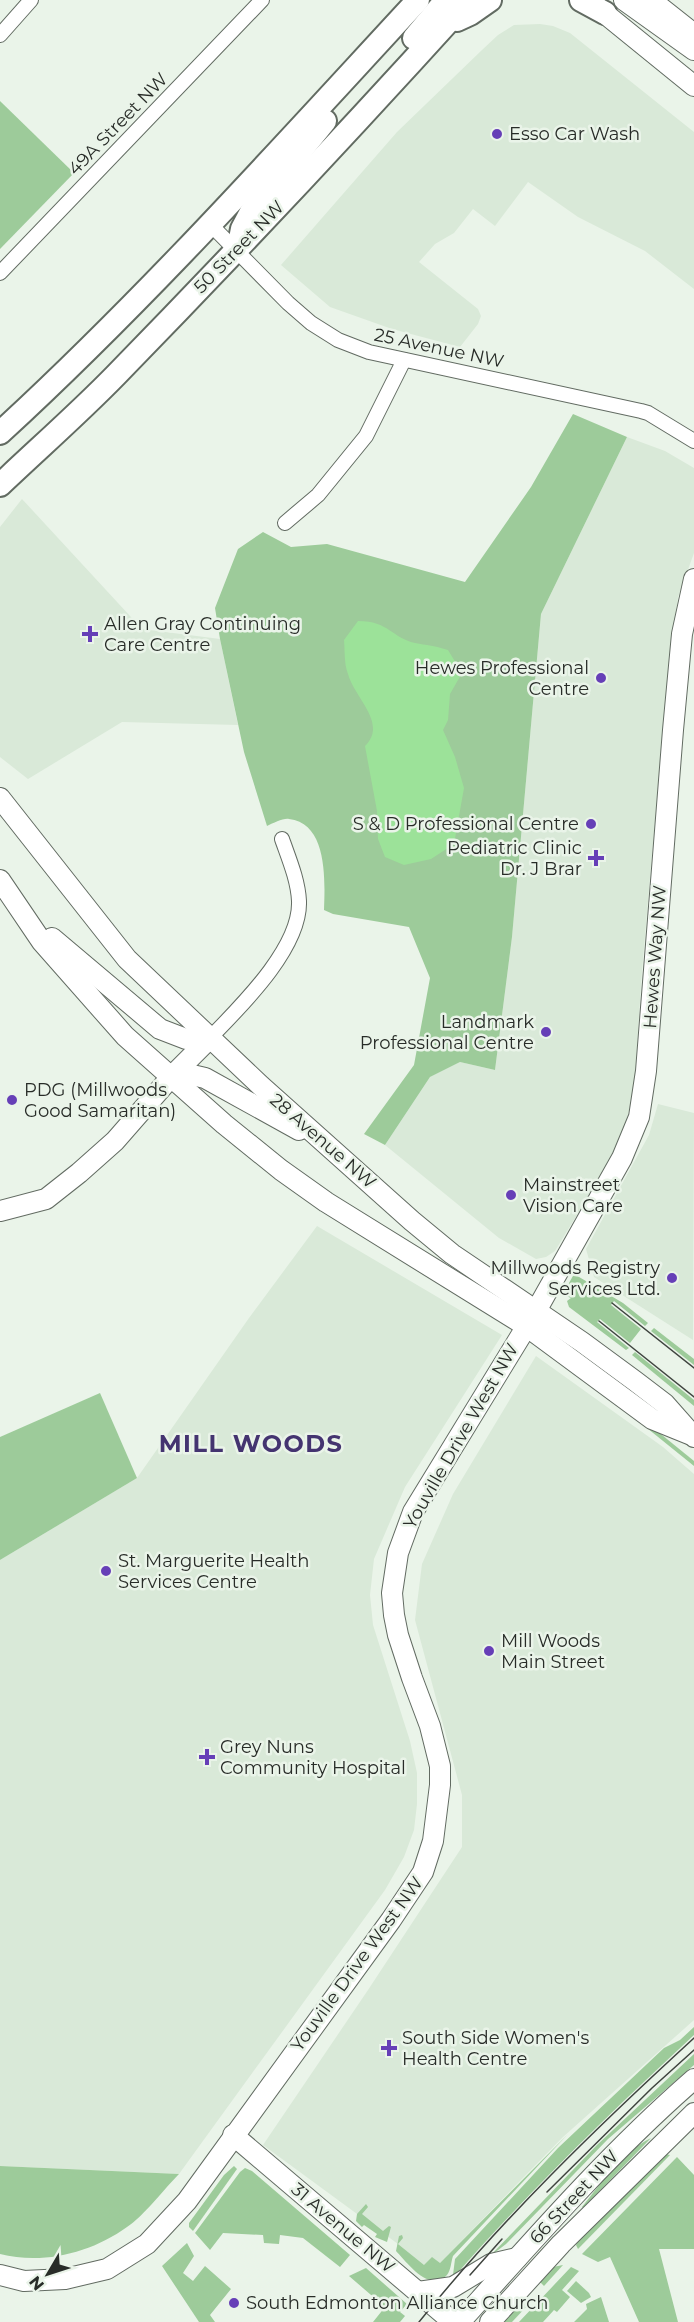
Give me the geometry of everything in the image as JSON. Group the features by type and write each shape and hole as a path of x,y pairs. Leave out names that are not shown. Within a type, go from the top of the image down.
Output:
{"main road":[{"name":"50 Street NW","path":"0,433 88,349 211,225 418,0"},
{"path":"348,132 404,50 446,0"},
{"name":"50 Street NW","path":"0,485 115,376 237,250 468,0"},
{"path":"445,26 470,14 490,0"},
{"path":"581,0 597,6"},
{"path":"237,250 242,229 251,212 328,117 372,50"},
{"path":"0,440 26,408"}],"street":[{"path":"0,35 31,0"},
{"name":"49A Street NW","path":"0,273 262,0"},
{"path":"624,0 694,50"},
{"path":"651,0 694,34"},
{"path":"597,6 694,86"},
{"name":"25 Avenue NW","path":"211,225 310,323 338,340 369,352 641,411 694,441"},
{"path":"285,523 318,495 366,436 404,360"},
{"name":"Hewes Way NW","path":"531,1318 622,1158 636,1128 643,1103 682,634 694,579"},
{"name":"28 Avenue NW","path":"0,798 128,959 210,1038 412,1221 652,1419 693,1436"},
{"path":"0,1211 46,1199 115,1141 272,969 293,931 299,903 291,864 282,839"},
{"name":"28 Avenue NW","path":"0,880 42,942 125,1036 281,1170 317,1195 531,1318"},
{"path":"18,908 160,1029 186,1039 210,1038"},
{"path":"171,1077 188,1074 205,1078 335,1150"},
{"name":"Youville Drive West NW","path":"0,2275 24,2281 65,2279 107,2269 147,2244 187,2201 391,1920 423,1872 438,1814 440,1766 430,1726 398,1635 392,1593 398,1553 413,1512 531,1318"},
{"name":"66 Street NW","path":"460,2322 627,2140 694,2079"},
{"name":"66 Street NW","path":"490,2322 561,2244 694,2113"},
{"name":"31 Avenue NW","path":"233,2135 453,2322"},
{"path":"418,2292 453,2287 491,2264 517,2258"}],"shaded area":[{"path":"514,25 553,26 570,33 694,132 694,289 645,251 578,217 528,182 495,226 473,209 454,233 435,244 419,262 478,309 481,316 478,324 460,347 392,329 330,307 281,265 397,132 498,35"},
{"path":"0,101 74,173 0,249"},
{"path":"573,414 627,437 541,614 512,937 495,1070 460,1062 430,1077 385,1145 364,1134 414,1065 430,978 409,927 333,914 324,910 322,855 311,831 302,823 289,819 267,826 244,752 215,608 238,549 263,532 291,547 327,544 465,582 531,487"},
{"path":"627,437 665,451 694,468 694,553 678,597 666,691 634,1091 622,1137 586,1200 555,1251 546,1257 536,1259 499,1238 385,1145 430,1077 460,1062 495,1070 512,937 541,614"},
{"name":"Allen Gray Continuing Care Centre","path":"22,499 142,629 220,639 238,725 122,722 28,779 0,757 0,527"},
{"path":"358,621 377,624 407,641 448,650 462,673 450,694 448,720 443,730 455,757 464,788 454,844 431,859 404,865 385,857 378,839 377,811 365,746 371,737 372,720 352,683 345,662 344,640"},
{"path":"658,1104 694,1113 693,1340 594,1277 586,1249 649,1135"},
{"name":"Grey Nuns Community Hospital","path":"317,1226 502,1335 405,1487 374,1559 370,1595 373,1625 410,1741 417,1773 414,1830 404,1857 385,1890 179,2174 0,2166 0,1560 137,1478 249,1318"},
{"path":"574,1274 623,1303 648,1323 645,1326 614,1301 611,1305 641,1329 630,1343 600,1319 597,1322 629,1348 626,1350 569,1307 567,1301 571,1298 566,1296"},
{"path":"654,1328 694,1359 694,1365 651,1331"},
{"path":"635,1352 694,1400 694,1406 632,1355"},
{"path":"536,1356 663,1447 694,1474 694,2020 563,2137 440,2263 424,2266 398,2244 263,2145 462,1847 462,1795 415,1620 422,1564 453,1494"},
{"path":"100,1393 137,1478 0,1560 0,1437"},
{"path":"616,1403 646,1422 694,1461 694,1466"},
{"path":"694,2027 694,2035 571,2153 454,2277 455,2259 558,2148 664,2048 680,2040"},
{"path":"694,2054 694,2065 608,2139 506,2244 489,2257 597,2145"},
{"path":"568,2134 453,2256 447,2275 440,2280 433,2281 418,2274 396,2251 399,2236 402,2235 403,2238 398,2244 424,2265 432,2257 440,2263"},
{"path":"651,2138 583,2208 613,2168 631,2151"},
{"path":"666,2154 670,2155 578,2249 576,2245 580,2238"},
{"path":"677,2157 694,2175 694,2249 659,2249 678,2322 639,2322 610,2257 598,2262 582,2254"},
{"path":"0,2166 179,2174 140,2216 113,2236 82,2250 33,2258 0,2254"},
{"path":"234,2166 237,2169 193,2231 189,2223 224,2175"},
{"path":"245,2168 252,2171 350,2255 340,2267 303,2238 280,2235 279,2244 264,2243 263,2235 223,2233 210,2250 195,2233"},
{"path":"366,2204 368,2207 362,2214 383,2231 391,2227 387,2242 375,2237 377,2234 364,2225 362,2227 356,2221 357,2214"},
{"path":"187,2243 194,2256 183,2273 193,2281 205,2266 231,2289 210,2315 215,2322 199,2322 162,2266"},
{"path":"563,2265 544,2286 539,2281 553,2267"},
{"path":"571,2267 579,2271 562,2290 570,2297 557,2312 554,2310 543,2322 519,2322"},
{"path":"366,2268 407,2304 400,2312 405,2316 400,2322 373,2322 385,2307 349,2276"},
{"path":"576,2281 591,2297 581,2303 567,2291"},
{"path":"601,2297 609,2322 574,2322 587,2309 586,2304"},
{"path":"521,2301 527,2306 512,2322 504,2322"}],"tram line":[{"path":"612,1303 694,1368"},
{"path":"599,1321 694,1397"},
{"path":"419,2322 517,2210 622,2105 694,2038"},
{"path":"547,2192 652,2088 694,2050"},
{"path":"470,2275 502,2239"}],"place":[{"name":"Esso Car Wash","path":"497,134"},
{"name":"Allen Gray Continuing Care Centre","path":"90,634"},
{"name":"Hewes Professional Centre","path":"601,678"},
{"name":"S & D Professional Centre","path":"591,824"},
{"name":"Pediatric Clinic Dr. J Brar","path":"596,858"},
{"name":"Landmark Professional Centre","path":"546,1032"},
{"name":"PDG (Millwoods Good Samaritan)","path":"12,1100"},
{"name":"Mainstreet Vision Care","path":"511,1195"},
{"name":"Millwoods Registry Services Ltd.","path":"672,1278"},
{"name":"St. Marguerite Health Services Centre","path":"106,1571"},
{"name":"Mill Woods Main Street","path":"489,1651"},
{"name":"Grey Nuns Community Hospital","path":"207,1757"},
{"name":"South Side Women's Health Centre","path":"389,2048"},
{"name":"South Edmonton Alliance Church","path":"234,2303"}],"district":[{"name":"MILL WOODS","path":"251,1444"}]}
